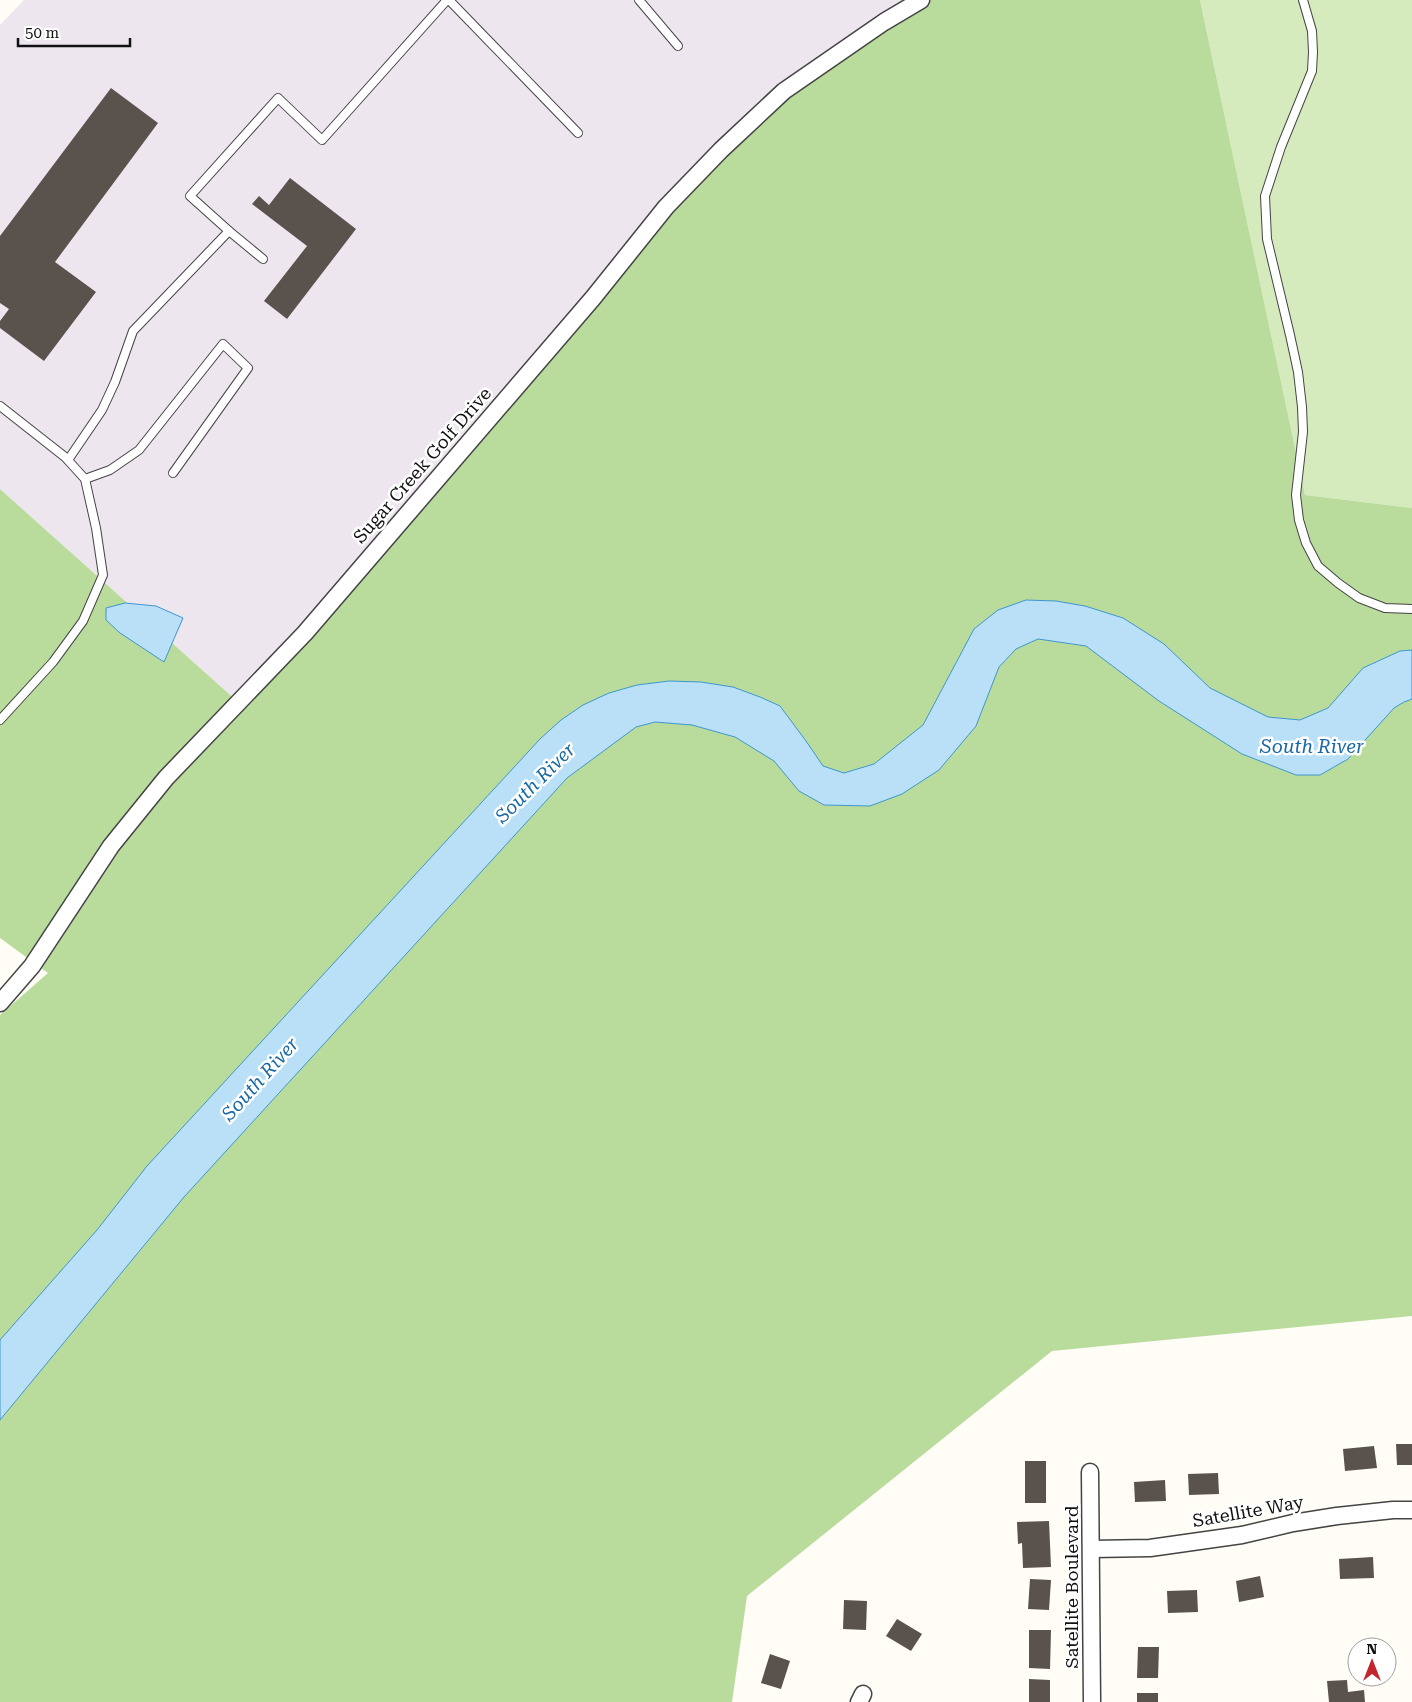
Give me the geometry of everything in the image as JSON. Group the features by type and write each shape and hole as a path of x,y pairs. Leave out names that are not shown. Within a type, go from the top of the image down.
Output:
{"street":[{"name":"Sugar Creek Golf Drive","path":"0,1003 32,966 111,846 166,778 305,633 593,298 666,207 721,150 784,91 884,22 921,0"},
{"name":"Satellite Boulevard","path":"1090,1472 1092,1702"},
{"name":"Satellite Way","path":"1092,1549 1150,1548 1242,1535 1293,1523 1337,1516 1393,1510 1412,1510"}],"lane":[{"path":"263,259 190,196 278,98 322,140 448,0 578,133"},
{"path":"639,0 678,46"},
{"path":"1303,0 1312,31 1312,72 1280,146 1266,196 1267,239 1294,353 1302,407 1303,432 1296,495 1299,520 1306,543 1318,566 1338,583 1358,598 1385,608 1412,610"},
{"path":"68,460 102,410 115,382 133,331 229,231"},
{"path":"86,480 110,470 140,450 222,344 248,368 172,473"},
{"path":"0,406 68,460 86,480 103,574 83,621 54,662 0,720"}],"shaded area":[{"path":"24,0 918,0 238,702 0,489 0,25"}],"green space":[{"path":"918,0 1200,0 1305,495 1412,508 1412,1316 1052,1351 747,1596 732,1702 0,1702 0,1015 48,973 0,938 0,489 238,702 687,183 822,65"},
{"path":"1200,0 1412,0 1412,508 1305,495"}],"water":[{"name":"South River","path":"1026,600 1056,601 1085,606 1123,618 1164,644 1210,688 1268,717 1300,720 1328,708 1363,668 1400,651 1412,650 1412,699 1394,708 1348,759 1320,775 1296,775 1242,754 1159,701 1086,646 1038,639 1016,649 999,667 976,726 939,770 902,794 870,806 824,805 799,791 774,761 735,737 692,725 655,722 636,727 567,778 184,1197 0,1420 0,1340 97,1230 147,1166 540,739 561,720 583,705 609,693 637,685 669,681 701,682 733,687 780,706 823,766 844,773 874,764 923,725 974,629 998,610"},
{"path":"125,603 156,606 183,618 164,662 120,633 106,620 106,608"}],"building":[{"path":"111,88 158,123 55,262 96,292 44,361 0,328 0,321 9,309 0,303 0,236"},
{"path":"290,178 356,229 287,319 264,301 307,246 252,204 259,196 269,205"},
{"path":"1396,1444 1412,1444 1412,1465 1397,1465"},
{"path":"1374,1446 1377,1468 1345,1471 1343,1449"},
{"path":"1025,1461 1046,1461 1046,1503 1025,1503"},
{"path":"1218,1473 1219,1494 1189,1495 1188,1474"},
{"path":"1165,1480 1166,1501 1135,1502 1134,1482"},
{"path":"1049,1521 1051,1567 1023,1568 1022,1543 1018,1544 1017,1522"},
{"path":"1373,1557 1374,1578 1340,1579 1339,1559"},
{"path":"1260,1576 1264,1597 1239,1602 1236,1581"},
{"path":"1030,1579 1051,1580 1049,1610 1028,1609"},
{"path":"1197,1590 1198,1612 1168,1613 1167,1591"},
{"path":"844,1600 867,1601 866,1630 843,1629"},
{"path":"897,1619 922,1634 911,1651 886,1636"},
{"path":"1029,1630 1051,1630 1050,1669 1029,1668"},
{"path":"1138,1647 1159,1647 1158,1678 1137,1678"},
{"path":"770,1654 790,1661 781,1689 761,1683"},
{"path":"1029,1679 1050,1680 1050,1702 1029,1702"},
{"path":"1347,1680 1348,1692 1364,1690 1365,1702 1329,1702 1327,1681"},
{"path":"1137,1693 1158,1693 1158,1702 1137,1702"}]}
